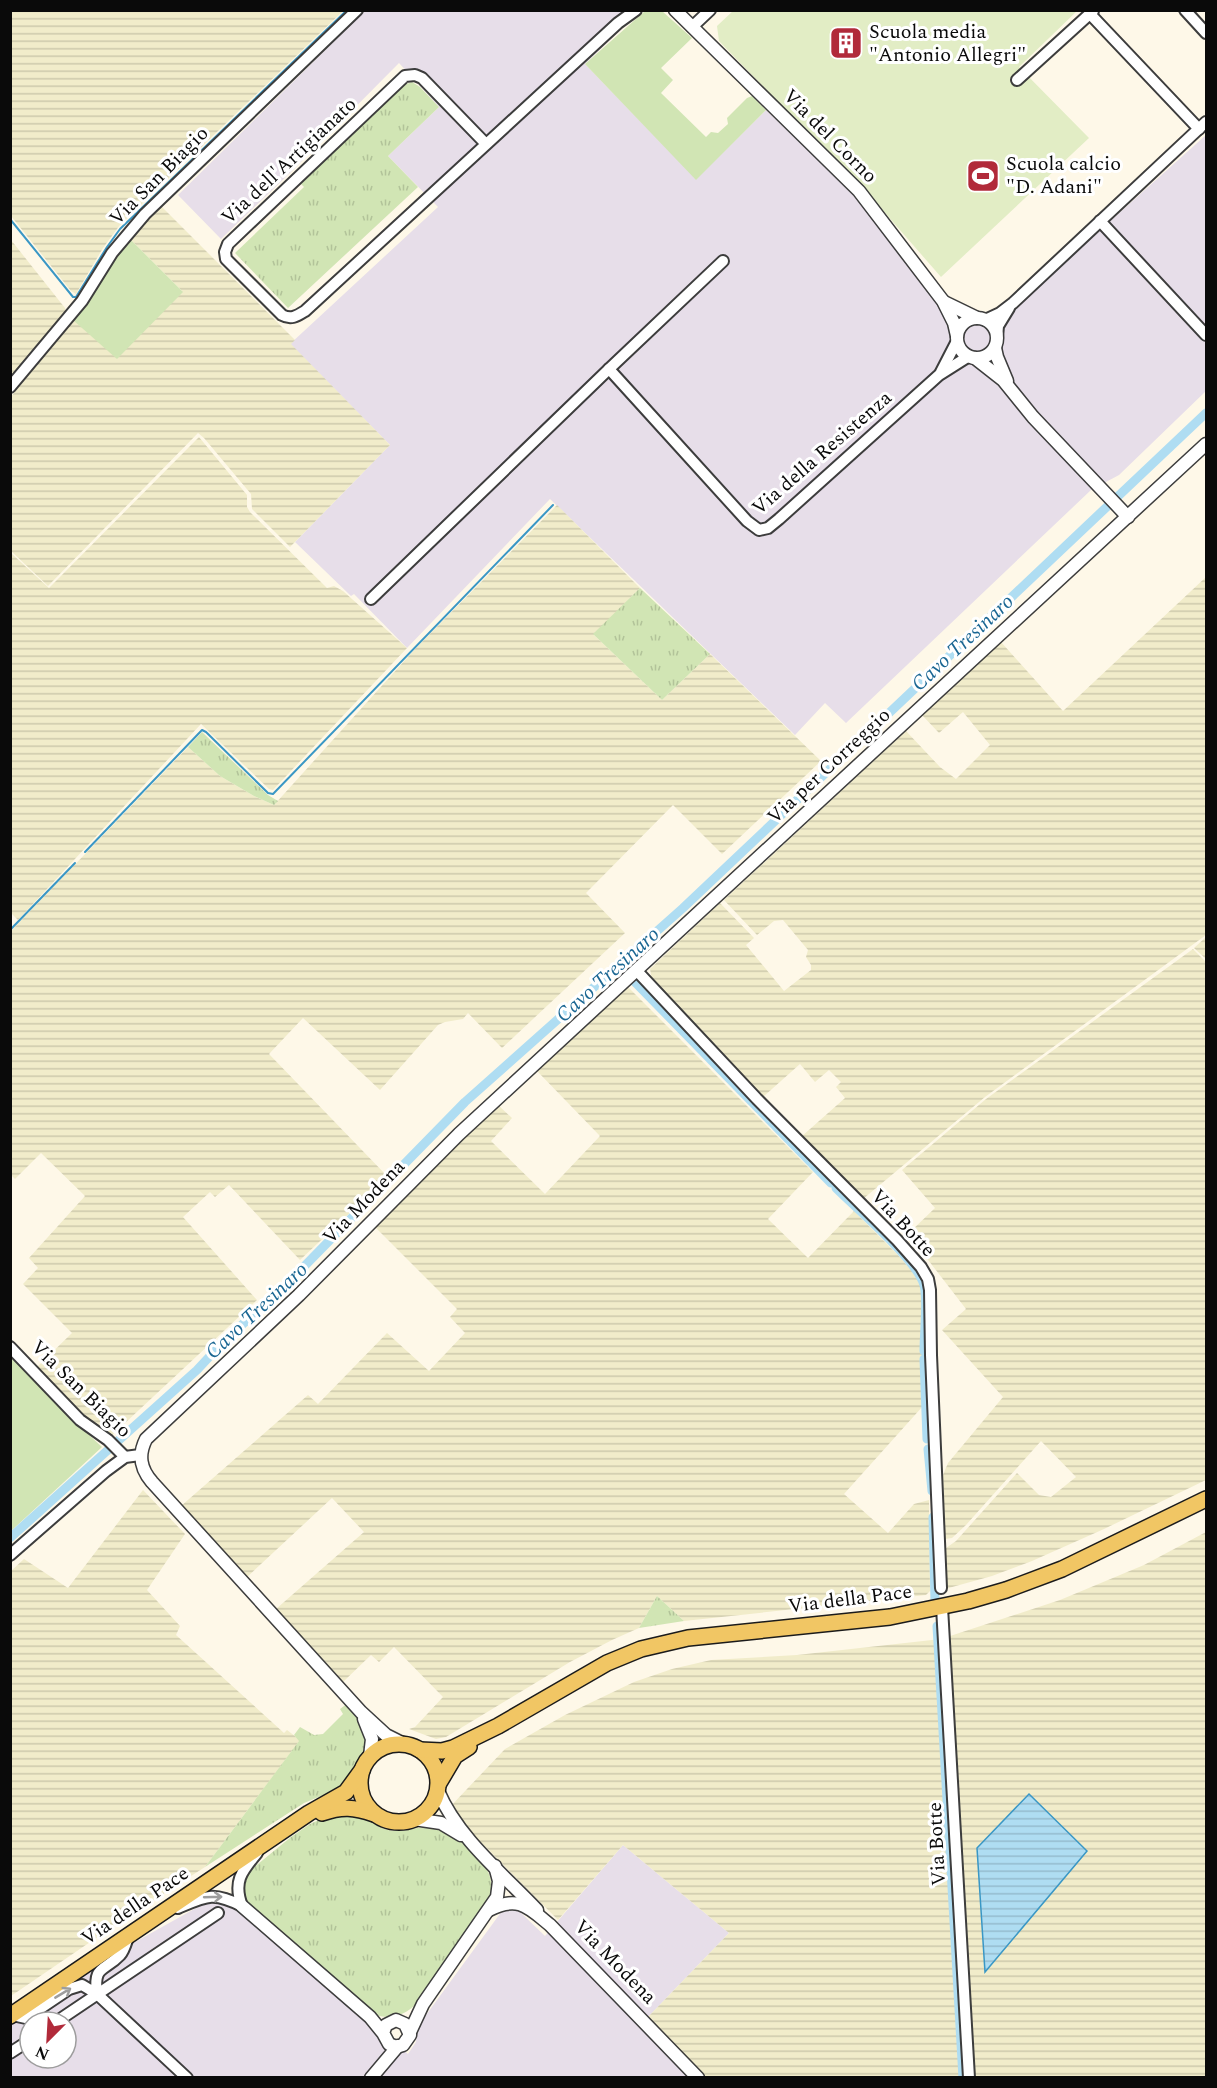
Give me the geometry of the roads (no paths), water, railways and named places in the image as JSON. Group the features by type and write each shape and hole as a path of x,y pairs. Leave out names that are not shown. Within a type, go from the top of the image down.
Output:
{"main road":[{"name":"Via della Pace","path":"284,1830 320,1814 343,1807 361,1809 394,1822 414,1819 429,1808 455,1756 498,1726 607,1663 661,1643 697,1637 890,1617 989,1595 1044,1576 1206,1499"},
{"name":"Via della Pace","path":"402,1743 420,1750 442,1751 498,1726"},
{"path":"370,1756 380,1748 402,1743"},
{"path":"420,1750 432,1761 438,1775 438,1787"},
{"name":"Via della Pace","path":"11,2016 267,1841 345,1792 370,1756"},
{"path":"362,1770 361,1794 369,1809 375,1814"}],"street":[{"name":"Via San Biagio","path":"10,387 82,301 112,253 145,214 357,10"},
{"path":"618,23 625,10"},
{"name":"Via dell'Artigianato","path":"486,144 422,78 415,75 405,76 228,244 225,252 226,260 282,315 293,318 300,315 618,23 636,10"},
{"name":"Via del Corno","path":"675,10 859,191 943,301 954,323 963,352 1003,380 1041,426 1124,513"},
{"path":"692,27 710,10"},
{"path":"1185,10 1206,33"},
{"path":"957,338 961,327 969,320 1000,313 1012,303 1203,126 1092,12 1017,80"},
{"path":"1100,221 1206,334"},
{"path":"371,599 723,261"},
{"name":"Via del Corno","path":"943,301 994,326 999,364 1013,392"},
{"path":"972,357 987,356 996,343 998,326 1012,303"},
{"name":"Via della Resistenza","path":"939,375 957,338"},
{"name":"Via della Resistenza","path":"609,369 747,521 759,530 763,530 779,519 939,375 972,357"},
{"name":"Via per Correggio","path":"689,921 1124,513 1206,444"},
{"name":"Via Modena","path":"140,1455 146,1439 153,1430 299,1294 459,1134 689,921"},
{"name":"Via Botte","path":"636,970 758,1099 897,1240 921,1267 928,1279 940,1588"},
{"name":"Via San Biagio","path":"10,1347 80,1420 108,1440 122,1454"},
{"path":"10,1555 122,1454 140,1455 142,1466 152,1482 361,1712 386,1735 402,1743"},
{"name":"Via Botte","path":"942,1607 969,2078"},
{"path":"361,1712 371,1734 370,1756"},
{"path":"438,1787 449,1814 474,1845 559,1932"},
{"path":"414,1819 441,1823 454,1829 474,1845"},
{"path":"242,1906 237,1890 242,1870 267,1841"},
{"path":"371,2078 398,2046 407,2041 423,2004 489,1910 500,1881 495,1866"},
{"path":"158,1916 201,1898 212,1896 223,1897 242,1906 370,2018 389,2044 398,2046"},
{"name":"Via Modena","path":"489,1910 503,1903 514,1903 536,1914 559,1932 698,2078"},
{"path":"74,2010 218,1913"},
{"path":"97,1994 95,1980 98,1973 120,1955 129,1935"},
{"path":"11,2016 26,2018 69,1989 82,1984 97,1994 188,2078"},
{"path":"379,2067 386,2025 423,2004"},
{"path":"370,2018 405,2024 410,2032"}],"water":[{"path":"1029,1794 1087,1851 985,1972 977,1848"}],"waterway":[{"path":"10,219 73,297 76,297 120,229 347,10"},
{"name":"Cavo Tresinaro","path":"10,1538 197,1370 224,1341 285,1286 465,1102 683,908 1206,413"},
{"path":"85,852 202,730 268,793 273,794 553,505"},
{"path":"10,930 75,863"},
{"path":"634,981 831,1183"},
{"path":"836,1188 871,1221 919,1274 924,1285 926,1299 924,1351"},
{"path":"924,1359 927,1439"},
{"path":"928,1449 932,1491"},
{"path":"933,1517 935,1601"},
{"path":"937,1626 963,2078"}],"place":[{"name":"Scuola media \"Antonio Allegri\"","path":"846,43"},
{"name":"Scuola calcio \"D. Adani\"","path":"983,176"}]}
